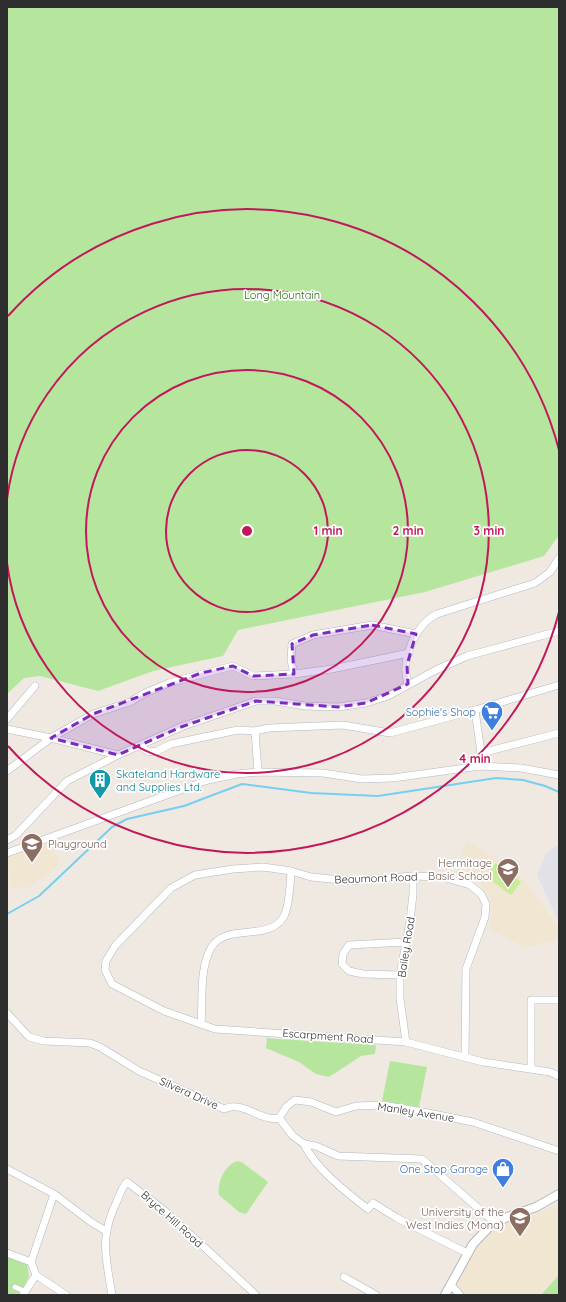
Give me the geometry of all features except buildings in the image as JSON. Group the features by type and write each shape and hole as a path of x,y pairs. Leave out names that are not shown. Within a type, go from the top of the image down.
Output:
{"street":[{"path":"408,684 406,676 409,653 416,634 426,621 438,614 535,584 550,572 559,558"},
{"path":"294,674 291,660 292,644 313,635 372,625 416,634"},
{"path":"7,840 16,835 68,781 118,755 181,727 256,701 275,701 304,706 338,707 366,703 388,696 408,684 467,656 559,631"},
{"path":"7,771 51,738 93,714 130,702 143,694 169,683 201,673 234,666 253,676 294,674 332,670 409,653"},
{"path":"140,746 149,752 157,751 171,744 238,730 255,731 269,728 343,725 390,733 559,685"},
{"path":"7,719 35,686"},
{"path":"475,710 481,753 480,766"},
{"path":"7,729 51,738 118,755"},
{"path":"255,731 258,772"},
{"path":"481,753 559,733"},
{"path":"7,853 208,780 237,774 258,772 323,773 362,779 393,778 480,766 521,768 559,775"},
{"name":"Beaumont Road","path":"107,976 105,970 106,961 115,946 171,888 195,875 233,869 263,867 291,871 311,877 350,881 413,876 442,877 470,885 481,894 486,904 485,917 466,969 465,1056"},
{"path":"202,1024 204,969 212,947 218,939 230,934 267,929 278,924 285,914 291,871"},
{"name":"Bailey Road","path":"406,1042 400,998 400,975 412,901 413,876"},
{"path":"400,975 363,974 349,971 342,964 343,954 349,945 406,942"},
{"name":"Escarpment Road","path":"107,976 112,984 164,1011 215,1029 406,1042 465,1056 483,1062 531,1068 550,1072 559,1076"},
{"path":"531,1068 531,1000 559,1000"},
{"name":"Silvera Drive","path":"7,1013 29,1037 44,1041 90,1043 100,1047 139,1071 224,1109 230,1106 243,1108 266,1118 279,1118"},
{"name":"Manley Avenue","path":"279,1118 287,1106 295,1100 311,1102 336,1112 356,1106 383,1105 473,1122 559,1151"},
{"path":"279,1118 293,1136 304,1144 316,1146 338,1156 422,1160 494,1222"},
{"path":"304,1144 317,1164 368,1210 373,1203 397,1218 467,1253"},
{"path":"7,1169 54,1194 91,1222 106,1231 105,1260 112,1295"},
{"name":"Bryce Hill Road","path":"106,1231 123,1188 126,1183 129,1182 164,1211 256,1295"},
{"path":"54,1194 31,1262 36,1274 66,1295"},
{"path":"445,1295 467,1253 494,1222 536,1207 559,1194"},
{"path":"7,1253 31,1262"},
{"path":"15,1287 24,1293 36,1274"},
{"path":"344,1277 376,1295"},
{"path":"451,1285 460,1295"}],"highlighted area":[{"path":"372,625 416,634 407,665 408,684 366,703 338,707 256,701 181,727 118,755 51,738 93,714 201,673 233,666 253,676 294,674 292,644 313,635"}],"shaded area":[{"name":"Hermitage Basic School","path":"466,841 491,855 526,882 559,928 559,939 526,948 488,928 492,914 490,896 479,883 456,873"},
{"name":"Playground","path":"44,844 60,860 56,868 35,883 15,890 10,882 7,857"},
{"path":"559,844 559,923 537,875 546,853"},
{"name":"University of the West Indies (Mona)","path":"559,1204 559,1295 439,1295 462,1253 501,1223 527,1217"}],"green space":[{"name":"Long Mountain","path":"7,7 559,7 559,535 544,556 425,592 238,630 223,656 153,671 98,691 40,676 24,678 7,694"},
{"path":"495,863 521,882 511,895 485,876"},
{"path":"267,1038 376,1045 375,1054 361,1056 329,1077 316,1074 299,1062 266,1048"},
{"path":"390,1061 427,1067 419,1107 382,1101"},
{"path":"238,1161 243,1163 268,1182 246,1214 239,1212 219,1195 219,1185 222,1175 229,1166"},
{"path":"7,1256 27,1263 29,1276 20,1295 7,1295"},
{"path":"559,1275 559,1295 541,1295"}],"waterway":[{"path":"7,914 39,896 112,827 127,819 184,806 242,784 311,793 378,796 496,778 523,780 545,786 559,792"}],"place":[{"name":"Sophie's Shop","path":"492,732"},
{"name":"Skateland Hardware and Supplies Ltd.","path":"100,800"},
{"name":"Playground","path":"32,864"},
{"name":"Hermitage Basic School","path":"508,888"},
{"name":"One Stop Garage","path":"503,1188"},
{"name":"University of the West Indies (Mona)","path":"520,1238"}]}
